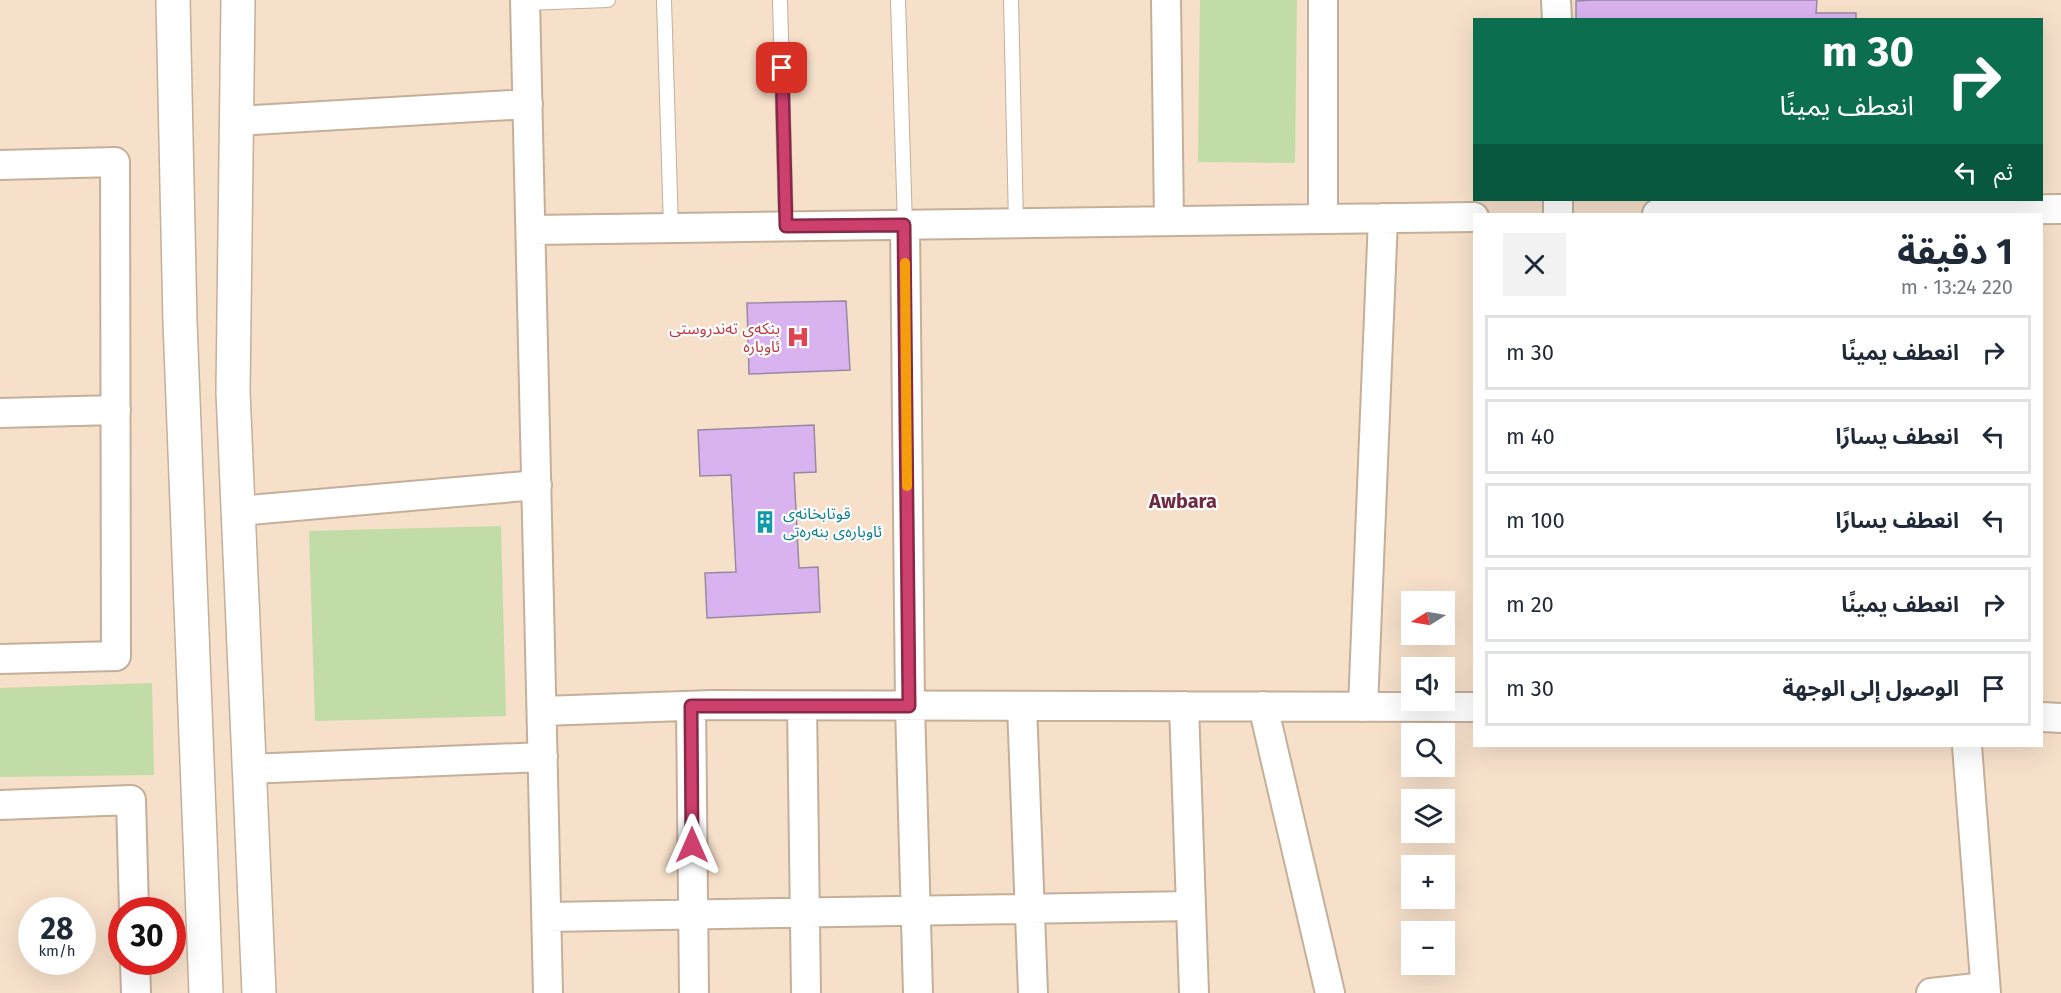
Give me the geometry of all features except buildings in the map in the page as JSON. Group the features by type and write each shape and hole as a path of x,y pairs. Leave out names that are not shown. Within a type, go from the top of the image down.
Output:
{"street":[{"path":"173,0 180,322 206,993"},
{"path":"238,0 233,392 259,993"},
{"path":"1166,0 1169,221"},
{"path":"1323,0 1323,219"},
{"path":"1557,0 1557,18"},
{"path":"525,2 548,993"},
{"path":"237,121 528,104"},
{"path":"0,165 115,162 116,410 116,656 0,659"},
{"path":"1851,213 2061,209"},
{"path":"531,230 1473,217"},
{"path":"1363,707 1383,218"},
{"path":"904,225 909,706 918,993"},
{"path":"0,413 116,410"},
{"path":"238,511 537,485"},
{"path":"542,711 802,705 1473,707"},
{"path":"802,705 806,993"},
{"path":"691,706 694,993"},
{"path":"1022,706 1034,993"},
{"path":"1184,706 1194,993"},
{"path":"1263,706 1330,993"},
{"path":"2043,717 2061,718"},
{"path":"1931,993 1986,990 1967,747"},
{"path":"250,770 543,757"},
{"path":"0,805 131,800 134,897"},
{"path":"547,917 1191,906"},
{"path":"135,975 136,993"}],"lane":[{"path":"525,2 608,0"},
{"path":"664,0 671,228"},
{"path":"780,0 786,226"},
{"path":"898,0 904,225"},
{"path":"1011,0 1017,223"}],"green space":[{"path":"1200,0 1297,0 1295,163 1198,162"},
{"path":"501,526 506,716 315,721 309,531"},
{"path":"152,683 154,775 0,777 0,688"}],"slow traffic":[{"path":"905,263 907,486"}],"place":[{"name":"بنکەی تەندروستی ئاوبارە","path":"798,337"},
{"name":"قوتابخانەی ئاوبارەی بنەرەتی","path":"765,522"}],"district":[{"name":"Awbara","path":"1183,501"}],"route":[{"path":"692,845 691,706 909,706 904,225 786,226 782,68"}]}
